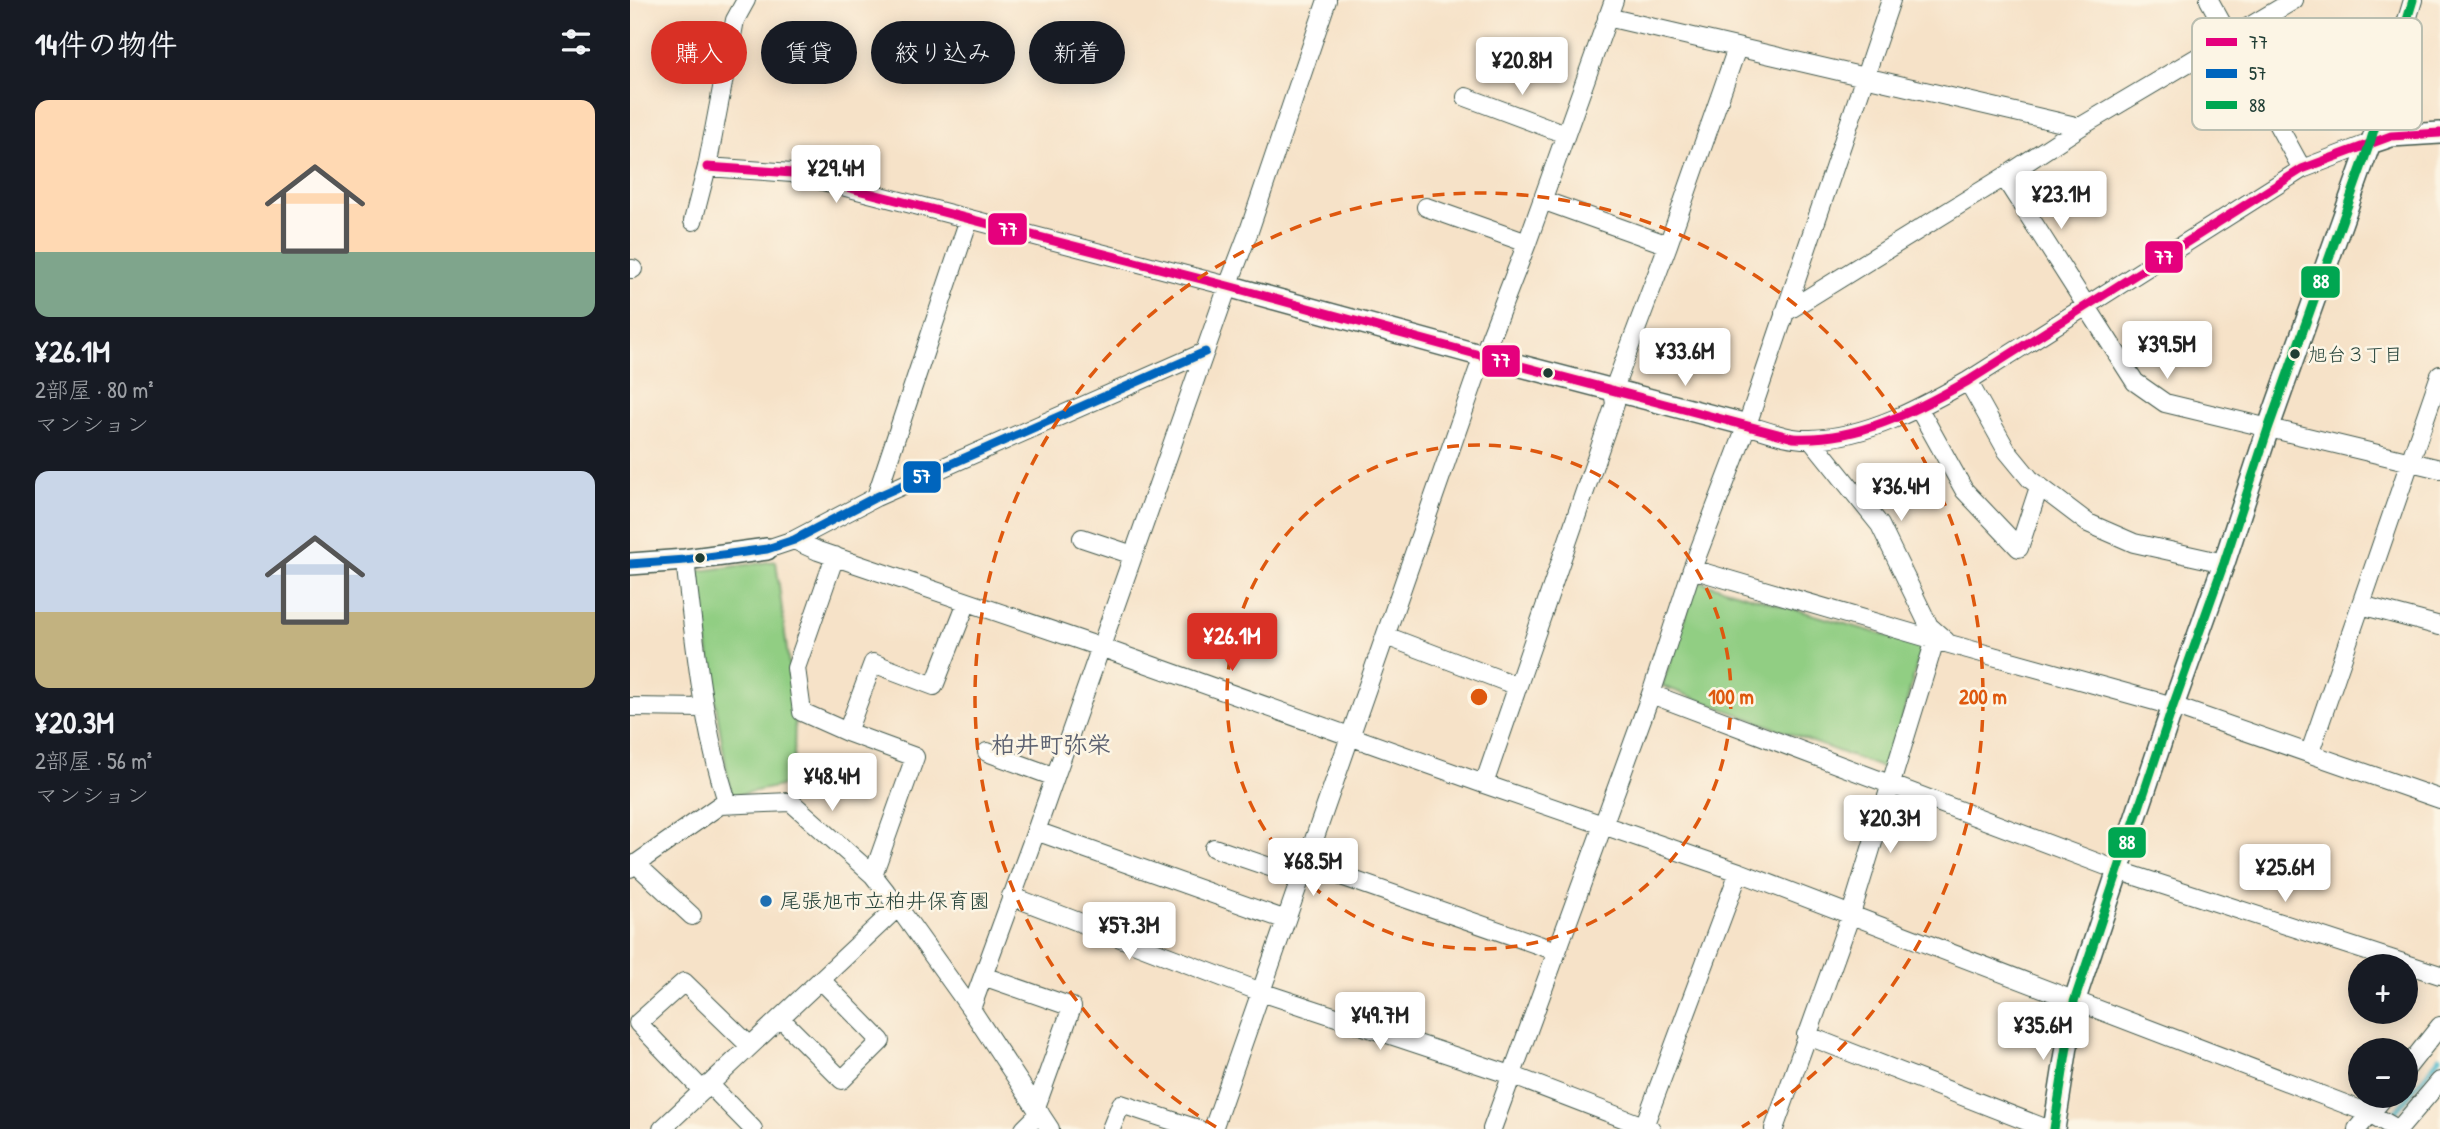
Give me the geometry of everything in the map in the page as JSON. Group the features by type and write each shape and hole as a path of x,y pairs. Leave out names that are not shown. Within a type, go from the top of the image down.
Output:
{"street":[{"path":"692,221 707,167 735,20 746,0"},
{"path":"971,1009 1249,231 1327,0"},
{"path":"1492,1129 1651,694 1692,569 1747,425 1891,0"},
{"path":"2209,0 2220,18"},
{"path":"2265,18 2294,0"},
{"path":"2408,18 2413,0"},
{"path":"1213,1129 1483,356 1527,243 1611,8 1737,48 2080,127"},
{"path":"1484,784 1615,404 1613,391 1737,48"},
{"path":"1784,313 2080,127 2192,61"},
{"path":"1466,97 1565,134"},
{"path":"2281,130 2302,169"},
{"path":"2054,1129 2074,1002 2267,429 2374,130"},
{"path":"707,167 792,173 1228,286 1793,438 1811,439 1861,430 1919,409 1968,381 2302,169 2391,136 2440,133"},
{"path":"2004,177 2135,382 2165,403 2440,469"},
{"path":"1542,200 1668,245"},
{"path":"1426,207 1527,243"},
{"path":"876,497 969,219"},
{"path":"630,564 767,549 794,540 876,497 1205,352"},
{"path":"2309,752 2440,375"},
{"path":"1968,381 2007,452 2039,487 2088,523 2134,543 2224,563"},
{"path":"1919,409 1964,490 2019,548 2039,487"},
{"path":"1811,439 1880,525 1928,626 1942,642"},
{"path":"1082,538 1133,555"},
{"path":"794,540 1739,872 2374,1115 2396,1128 2440,1081"},
{"path":"835,556 796,668 802,712 915,757 873,875"},
{"path":"685,560 705,708 717,771 728,804"},
{"path":"1692,569 2173,706 2440,799"},
{"path":"847,732 873,663 934,686 967,602"},
{"path":"2361,605 2440,626"},
{"path":"1386,636 1517,686"},
{"path":"1774,1129 1851,914 1942,642"},
{"path":"1651,694 2117,870 2440,975"},
{"path":"630,708 705,708"},
{"path":"987,752 1055,777"},
{"path":"692,916 633,866 720,805 791,802 873,875 898,906 971,1009 1050,1129"},
{"path":"1036,831 1286,920"},
{"path":"1214,848 1302,870 1556,951"},
{"path":"1011,896 1261,992 1511,1075 1646,1128 1739,872"},
{"path":"662,1129 898,906"},
{"path":"983,976 1072,1007 1038,1110 1024,1129"},
{"path":"780,1018 842,1080 881,1041 821,980"},
{"path":"750,1046 684,982 638,1023 753,1129"},
{"path":"2418,1054 2440,1026"},
{"path":"1806,1035 2047,1129"},
{"path":"1111,1129 1121,1104 1198,1129"},
{"path":"2357,1129 2378,1108"}],"green space":[{"path":"776,561 795,715 794,756 786,785 731,796 698,571"},
{"path":"1697,581 1922,646 1888,770 1662,686"}],"waterway":[{"path":"2389,1120 2440,1057"}],"transit line":[{"name":"88","path":"2408,18 2413,0"},
{"name":"88","path":"2054,1129 2074,1002 2268,429 2374,130"},
{"name":"77","path":"707,167 792,173 1228,286 1793,438 1816,438 1862,430 1884,422 1968,381 2302,169 2391,136 2440,133"},
{"name":"57","path":"630,564 767,549 794,540 876,497 1205,352"}],"place":[{"name":"旭台３丁目","path":"2295,354"},
{"name":"尾張旭市立柏井保育園","path":"766,901"}],"district":[{"name":"柏井町弥栄","path":"1051,745"}]}
